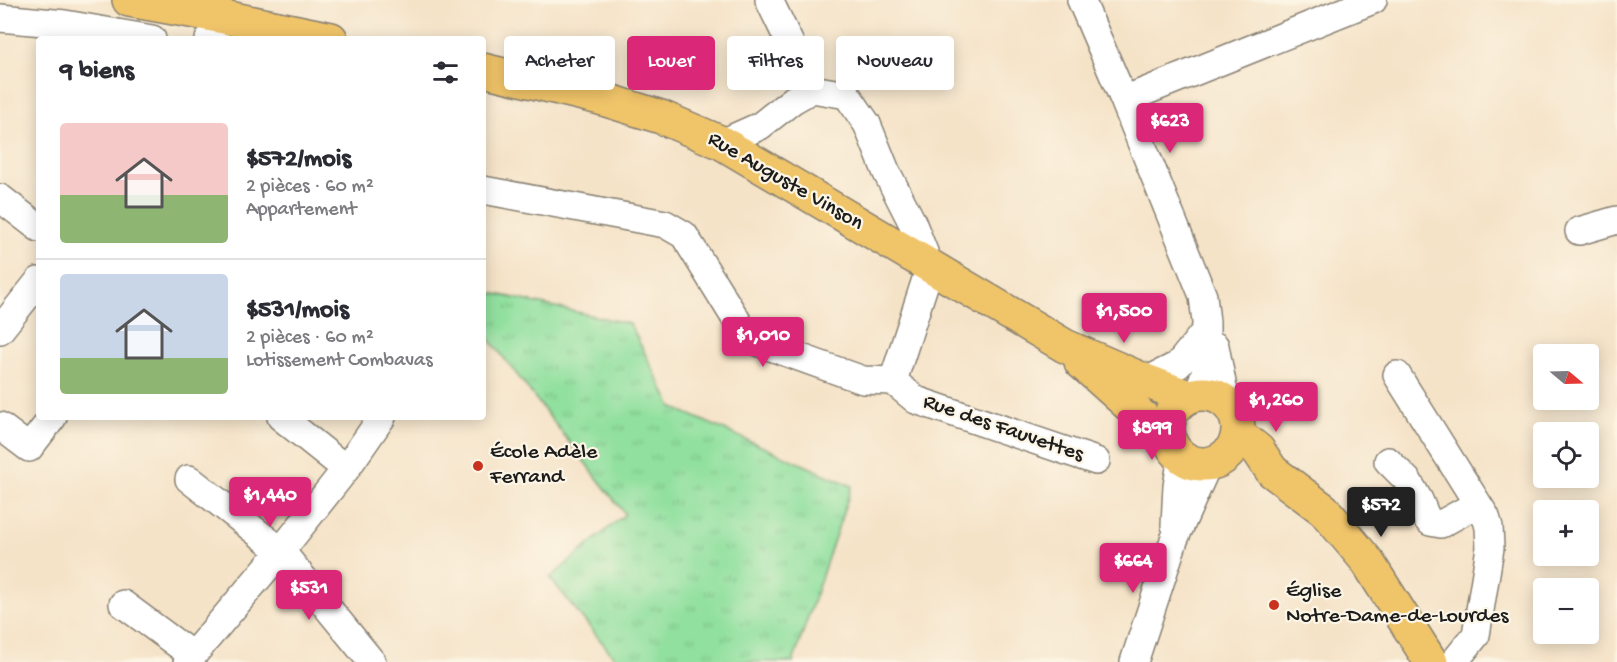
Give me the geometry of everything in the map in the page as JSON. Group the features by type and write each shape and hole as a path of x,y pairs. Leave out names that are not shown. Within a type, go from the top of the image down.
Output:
{"main road":[{"path":"127,0 217,28 300,36"},
{"name":"Rue Auguste Vinson","path":"486,71 600,98 661,117 722,143 1065,346"},
{"path":"1065,346 1146,381 1193,396"},
{"path":"1065,346 1149,422 1208,443"},
{"path":"1208,443 1221,399 1210,394 1193,396 1179,404 1172,413 1168,425 1208,443 1272,471 1324,510 1367,561 1431,662"}],"street":[{"path":"127,0 150,36"},
{"path":"769,0 786,36"},
{"path":"1081,0 1203,297 1206,326 1206,370 1193,396"},
{"path":"1124,100 1373,0"},
{"path":"0,18 65,24 135,36"},
{"path":"722,143 760,126 793,100 810,90"},
{"path":"486,191 665,224 684,235 742,329 760,343 863,380 894,381 930,267 867,124 847,95 818,90"},
{"path":"0,198 36,226"},
{"path":"1579,231 1617,220"},
{"path":"0,330 36,285"},
{"path":"1146,381 1178,365 1206,326"},
{"path":"1134,662 1208,443 1223,387 1218,359 1206,326"},
{"path":"1397,375 1486,517 1490,527 1490,548 1476,635 1454,662"},
{"name":"Rue des Fauvettes","path":"894,381 916,400 1096,461"},
{"path":"0,426 29,448 51,420"},
{"path":"285,420 346,469"},
{"path":"123,604 190,659 346,469 380,420"},
{"path":"1388,461 1408,481 1430,522 1441,524 1477,504"},
{"path":"189,479 281,550 372,662"}],"green space":[{"path":"486,292 630,324 672,407 852,486 793,662 618,662 550,578 625,514 486,335"}],"place":[{"name":"École Adèle Ferrand","path":"478,466"},
{"name":"Église Notre-Dame-de-Lourdes","path":"1274,605"}]}
